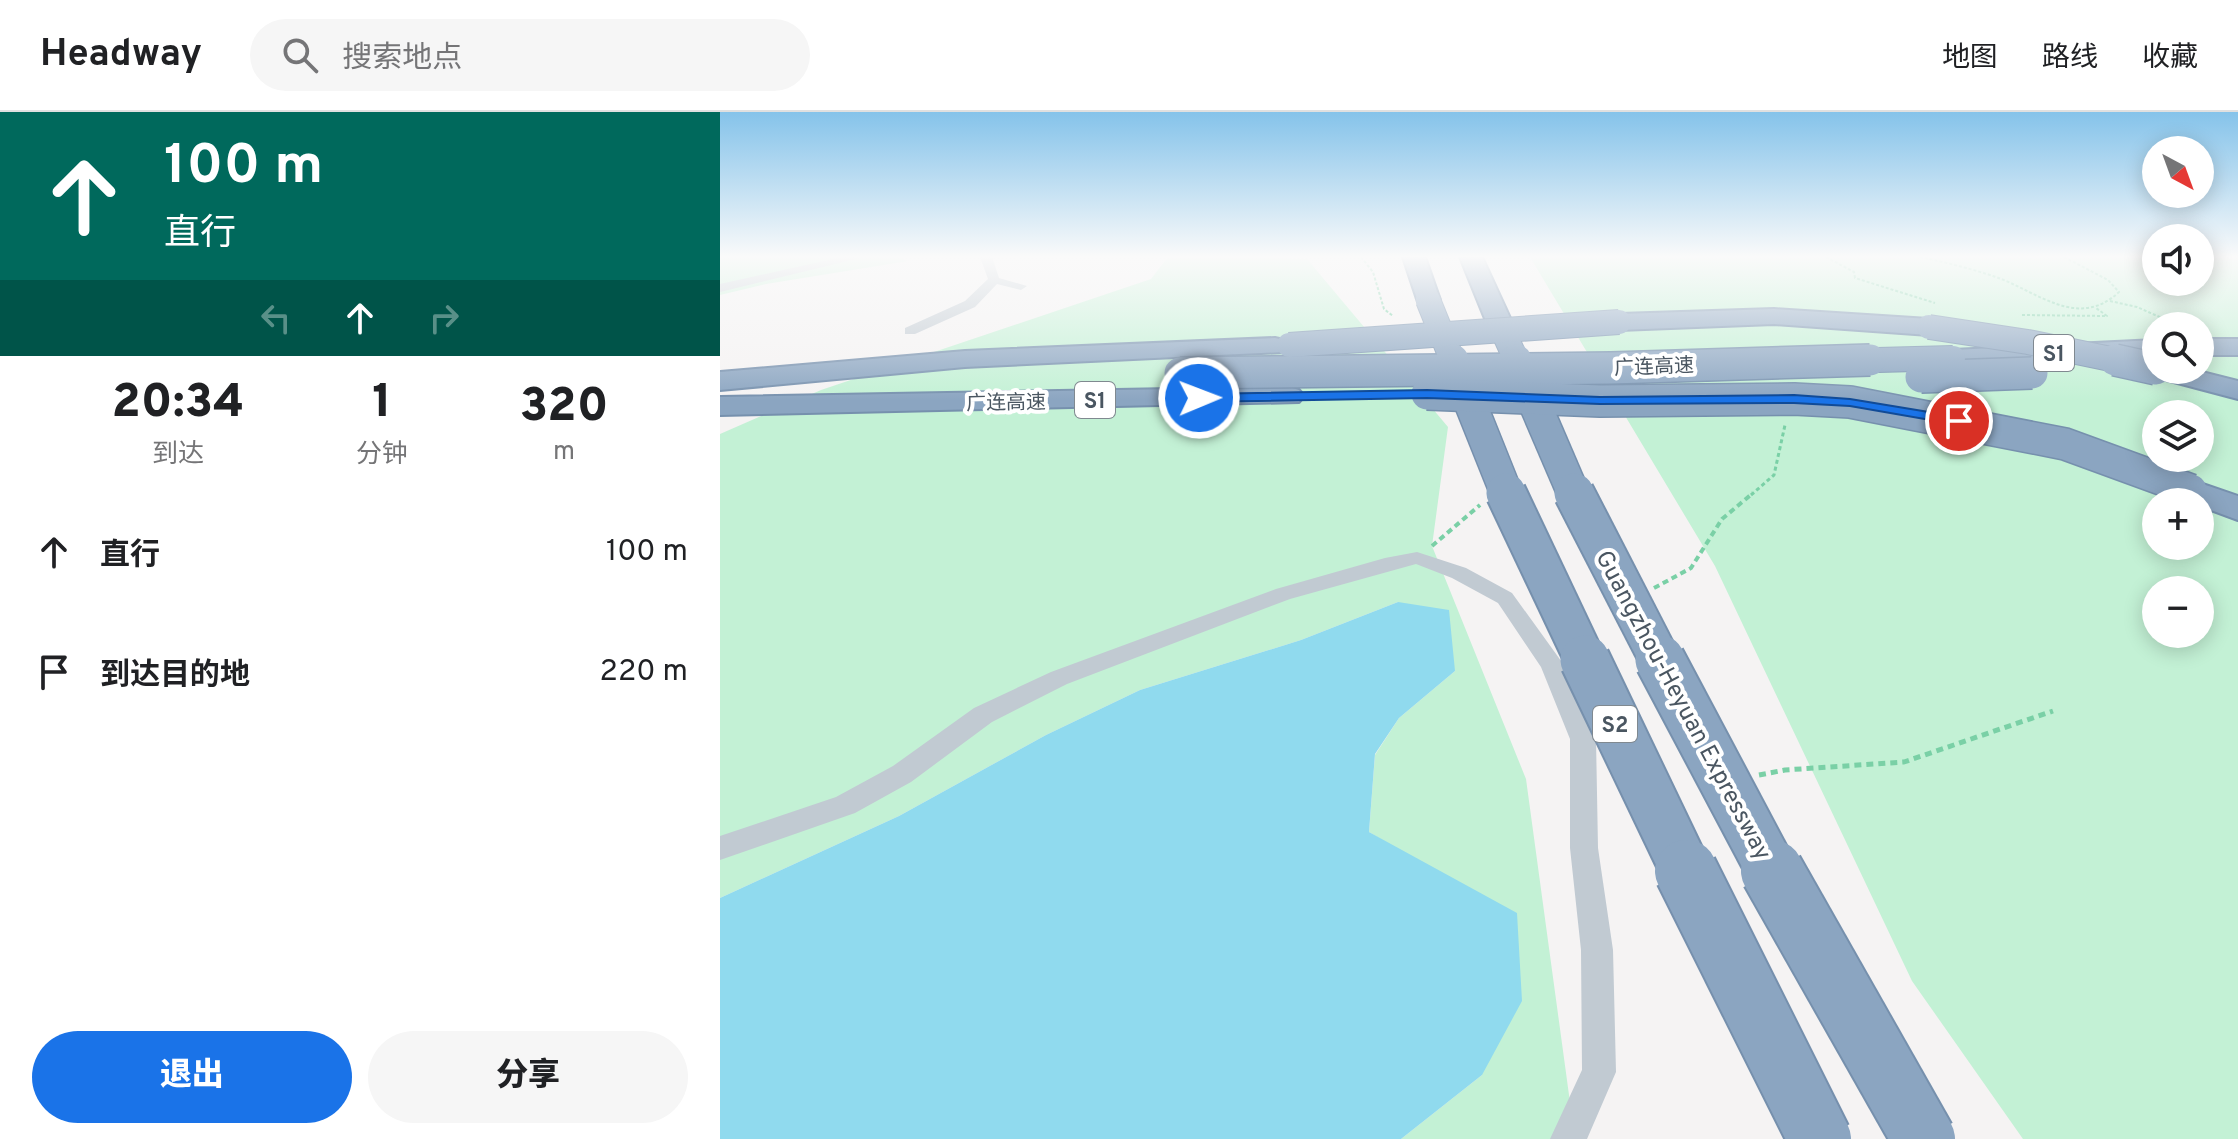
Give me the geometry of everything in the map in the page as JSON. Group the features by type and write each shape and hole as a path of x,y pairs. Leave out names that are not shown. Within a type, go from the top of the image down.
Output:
{"highway":[{"name":"S2","path":"1430,305 1518,521 1735,973 1820,1139"},
{"name":"Guangzhou-Heyuan Expressway","path":"1492,305 1586,521 1812,946 1924,1139"},
{"path":"720,381 965,359 1275,346 1748,315 1805,315 1929,327 2028,342 2142,366"},
{"path":"2214,347 2238,347"},
{"name":"广连高速","path":"720,381 1611,368 1953,358 2142,349"},
{"path":"2214,367 2238,366"},
{"name":"广连高速","path":"720,406 1427,394 2142,370"},
{"path":"2214,384 2238,390"},
{"path":"1427,394 1600,401 1794,399 1850,402 2065,444 2238,509"}],"street":[{"path":"910,331 968,305"},
{"path":"720,848 845,805 902,774 983,715 1059,678 1283,594 1392,562 1417,558 1459,573 1505,598 1552,665 1583,739 1584,848 1597,950 1599,1072 1568,1139"}],"path":[{"path":"2061,305 2080,310 2102,305"},
{"path":"2128,305 2148,312"},
{"path":"2015,315 2107,316 2096,308"},
{"path":"1651,589 1691,568 1722,519 1774,475 1785,424"},
{"path":"1754,776 1785,770 1904,762 2053,711"}],"green space":[{"path":"1074,305 1346,305 1448,427 1432,546 1526,779 1575,1139 1401,1139 1482,1075 1409,856 1369,832 1375,755 1399,718 1455,671 1398,602 1301,640 1140,690 1046,735 899,816 720,898 720,434 821,390"},
{"path":"1559,305 2238,305 2238,1139 2023,1139 1912,981 1715,566"}],"water":[{"path":"1398,602 1449,610 1455,671 1399,718 1375,754 1369,832 1517,913 1522,1001 1482,1075 1401,1139 720,1139 720,898 899,816 1046,735 1140,690 1301,640"}],"route":[{"path":"1199,398 1427,394 1600,401 1794,399 1850,402 1959,421"}]}
